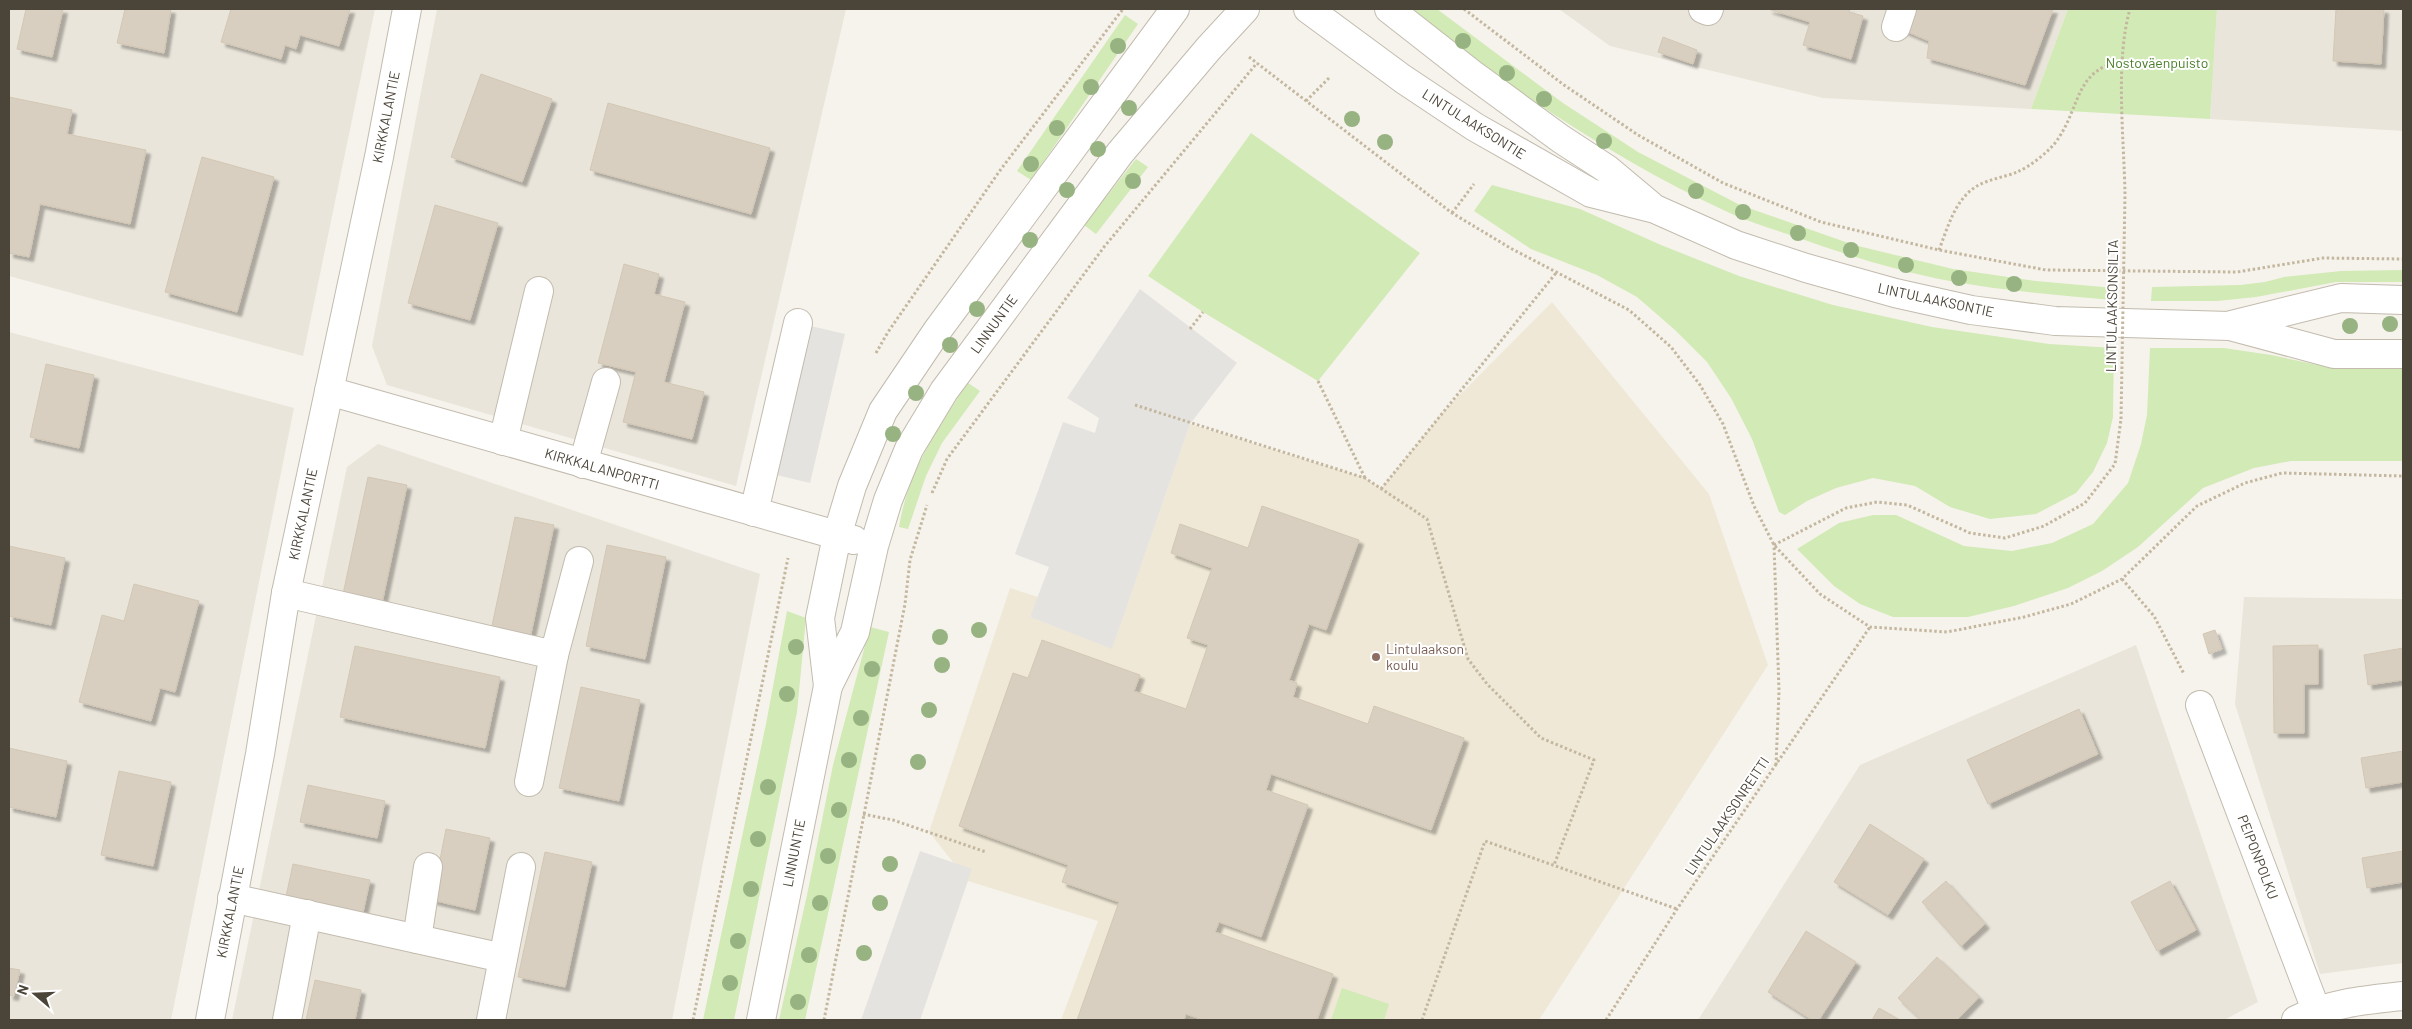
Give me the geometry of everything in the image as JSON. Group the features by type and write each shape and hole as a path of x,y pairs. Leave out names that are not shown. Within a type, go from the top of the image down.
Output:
{"street":[{"name":"KIRKKALANTIE","path":"210,1020 260,754 286,593 407,9"},
{"name":"LINNUNTIE","path":"828,686 820,618 837,536 852,486 883,411 937,331 1175,9"},
{"name":"LINNUNTIE","path":"761,1020 828,686 855,632 874,546 888,500 909,449 944,392 1120,153 1245,9"},
{"name":"LINTULAAKSONTIE","path":"1308,9 1403,79 1475,127 1591,194 1655,210 1736,245 1806,268 1896,293 1971,310 2056,321 2230,326 2334,354 2403,354"},
{"name":"LINTULAAKSONTIE","path":"1389,9 1479,80 1561,139 1607,169 1655,210"},
{"path":"1703,9 1708,11 1709,9"},
{"path":"503,441 538,291"},
{"name":"LINTULAAKSONTIE","path":"2230,326 2342,298 2403,300"},
{"path":"754,512 798,323"},
{"path":"583,464 606,382"},
{"name":"KIRKKALANPORTTI","path":"329,391 874,546"},
{"path":"529,782 554,655 579,561"},
{"path":"286,593 554,655"},
{"name":"PEIPONPOLKU","path":"2200,705 2306,1015"},
{"path":"417,939 428,867"},
{"path":"491,1020 521,867"},
{"path":"232,898 504,958"},
{"path":"287,1020 307,914"},
{"path":"2306,1015 2344,1003 2403,996"}],"path":[{"path":"1464,9 1586,100 1638,135 1722,183 1821,222 1939,250 2046,270 2237,272 2323,258 2403,259"},
{"name":"LINTULAAKSONSILTA","path":"1774,545 1846,508 1877,502 1906,505 1970,534 2005,538 2044,526 2085,503 2115,464 2121,419 2125,194 2122,61 2125,27 2130,9"},
{"path":"1221,35 1452,213 1556,273 1629,310 1671,347 1700,385 1724,424 1754,506 1774,545 1820,594 1870,627 1947,632 2024,617 2071,604 2122,579 2197,506 2245,482 2282,473 2403,476"},
{"path":"1939,250 1954,211 1963,199 1977,186 2019,171 2047,151 2058,140 2088,78 2106,64 2122,61"},
{"path":"824,1020 905,604 910,560 927,506 947,459 1104,247 1256,63"},
{"path":"1306,101 1329,78"},
{"path":"1452,213 1474,184"},
{"path":"1381,489 1556,273"},
{"path":"1190,329 1203,312"},
{"path":"1318,381 1365,478"},
{"path":"1135,405 1365,478 1427,519 1468,659 1487,684 1541,738 1594,760 1554,865"},
{"path":"1774,545 1779,691 1776,765"},
{"path":"2122,579 2154,616 2200,705"},
{"name":"LINTULAAKSONREITTI","path":"1606,1020 1677,909 1870,627"},
{"path":"863,814 893,820 986,852"},
{"path":"1422,1020 1484,840 1677,909"}],"shaded area":[{"path":"9,9 375,9 303,356 9,276"},
{"path":"437,9 846,9 736,486 387,385 372,346"},
{"path":"1559,9 2068,9 2031,109 1823,98 1610,46"},
{"path":"2217,9 2403,9 2403,131 2210,119"},
{"path":"1140,289 1237,363 1190,424 1112,649 1030,617 1049,567 1015,554 1063,422 1095,433 1099,418 1067,398"},
{"name":"Lintulaakson koulu","path":"1552,302 1709,494 1768,665 1539,1020 1061,1020 1098,921 968,881 929,832 1010,588 1038,597 1030,617 1112,648 1190,424 1365,478 1381,489 1445,410"},
{"path":"798,323 845,334 810,483 764,472"},
{"path":"9,332 294,408 171,1020 9,1020"},
{"path":"378,444 760,574 672,1020 232,1020 347,467"},
{"path":"2244,597 2403,599 2403,963 2320,974 2235,704"},
{"path":"2136,645 2258,1002 2224,1020 1698,1020 1860,765"},
{"path":"920,851 972,869 920,1020 861,1020"}],"green space":[{"path":"1409,9 1437,9 1563,103 1638,152 1740,205 1854,245 1953,269 2036,281 2114,288 2113,300 2011,290 1930,277 1851,256 1734,215 1648,172 1565,122 1486,67"},
{"name":"Nostoväenpuisto","path":"2068,9 2217,9 2210,119 2031,109"},
{"path":"1125,15 1138,24 1031,180 1017,171"},
{"path":"1251,133 1420,253 1318,381 1203,312 1148,276"},
{"path":"1136,159 1148,167 1096,234 1084,225"},
{"path":"1492,185 1580,209 1661,245 1739,276 1833,305 1932,327 2049,344 2114,348 2113,417 2107,443 2093,472 2076,493 2036,514 1990,519 1950,507 1915,486 1873,478 1836,488 1807,501 1785,515 1779,512 1752,439 1731,398 1707,362 1675,330 1637,297 1597,275 1531,249 1474,211"},
{"path":"2403,270 2403,282 2336,282 2256,297 2217,301 2151,301 2152,287 2240,285 2265,282 2284,277 2341,271"},
{"path":"2150,348 2224,348 2271,355 2332,368 2403,369 2403,461 2291,461 2254,468 2203,488 2138,547 2102,571 2068,588 2014,606 1968,617 1893,617 1860,604 1834,586 1797,549 1839,523 1873,515 1896,515 1964,546 2012,551 2052,543 2093,524 2128,483 2141,444 2147,415"},
{"path":"968,383 980,391 942,443 926,476 908,529 899,527 909,488 925,451"},
{"path":"787,611 806,618 797,712 734,1020 703,1020 766,724"},
{"path":"870,627 889,632 805,1020 779,1020 833,765"},
{"path":"1342,988 1389,1004 1384,1020 1331,1020"}],"building":[{"path":"26,9 63,9 52,57 17,49"},
{"path":"125,9 171,9 164,53 117,43"},
{"path":"231,9 350,9 339,46 300,35 296,49 285,45 281,59 221,42"},
{"path":"1768,9 1850,9 1849,12 1863,16 1851,59 1803,45 1810,22"},
{"path":"1906,9 2053,9 2025,85 1927,58 1929,41 1896,27"},
{"path":"2336,9 2384,9 2381,64 2333,61"},
{"path":"1663,37 1697,50 1693,64 1658,52"},
{"path":"481,74 552,99 522,182 451,157"},
{"path":"9,97 72,110 67,134 146,150 130,224 40,204 29,257 9,253"},
{"path":"608,103 770,148 751,214 590,170"},
{"path":"202,157 274,177 237,312 165,292"},
{"path":"435,205 498,223 470,320 408,303"},
{"path":"624,264 659,274 654,294 685,302 664,382 704,392 692,439 623,422 636,372 598,363"},
{"path":"46,364 94,375 79,448 30,437"},
{"path":"368,477 407,485 382,603 343,594"},
{"path":"1262,506 1359,540 1326,630 1309,624 1289,680 1297,683 1293,697 1368,724 1374,706 1464,738 1431,830 1271,774 1266,790 1308,805 1261,937 1219,922 1215,932 1333,974 1317,1020 1203,1020 1186,1014 1184,1020 1077,1020 1119,902 1062,882 1068,865 959,826 1013,673 1028,678 1042,640 1140,675 1134,691 1186,709 1208,645 1187,638 1212,568 1171,553 1180,524 1248,548"},
{"path":"515,517 554,525 529,643 490,635"},
{"path":"607,545 666,557 645,659 586,646"},
{"path":"9,546 65,558 51,625 9,616"},
{"path":"134,584 199,601 175,692 160,688 151,721 79,702 102,615 124,621"},
{"path":"2215,630 2222,649 2209,654 2203,634"},
{"path":"2318,645 2318,684 2304,684 2304,733 2274,733 2273,646"},
{"path":"355,646 500,677 485,748 340,717"},
{"path":"2403,648 2403,680 2368,685 2364,655"},
{"path":"581,687 640,700 619,801 559,788"},
{"path":"2079,709 2098,754 1988,804 1967,760"},
{"path":"9,748 67,761 56,817 9,807"},
{"path":"2403,751 2403,782 2366,788 2361,758"},
{"path":"119,771 171,782 153,866 101,855"},
{"path":"308,785 385,801 377,838 300,822"},
{"path":"1870,824 1924,859 1888,915 1834,882"},
{"path":"446,829 490,838 475,910 432,900"},
{"path":"2403,851 2403,882 2367,888 2362,858"},
{"path":"545,852 592,862 565,987 518,977"},
{"path":"293,864 370,880 362,917 285,901"},
{"path":"1946,881 1985,924 1961,946 1922,902"},
{"path":"2170,881 2196,930 2157,951 2131,902"},
{"path":"1806,931 1856,962 1819,1020 1812,1020 1768,992"},
{"path":"1937,957 1979,997 1957,1020 1921,1020 1898,998"},
{"path":"9,968 20,970 14,996 9,995"},
{"path":"315,980 361,990 355,1020 306,1020"},
{"path":"1879,1008 1900,1020 1872,1020"}],"place":[{"name":"Lintulaakson koulu","path":"1376,657"}]}
